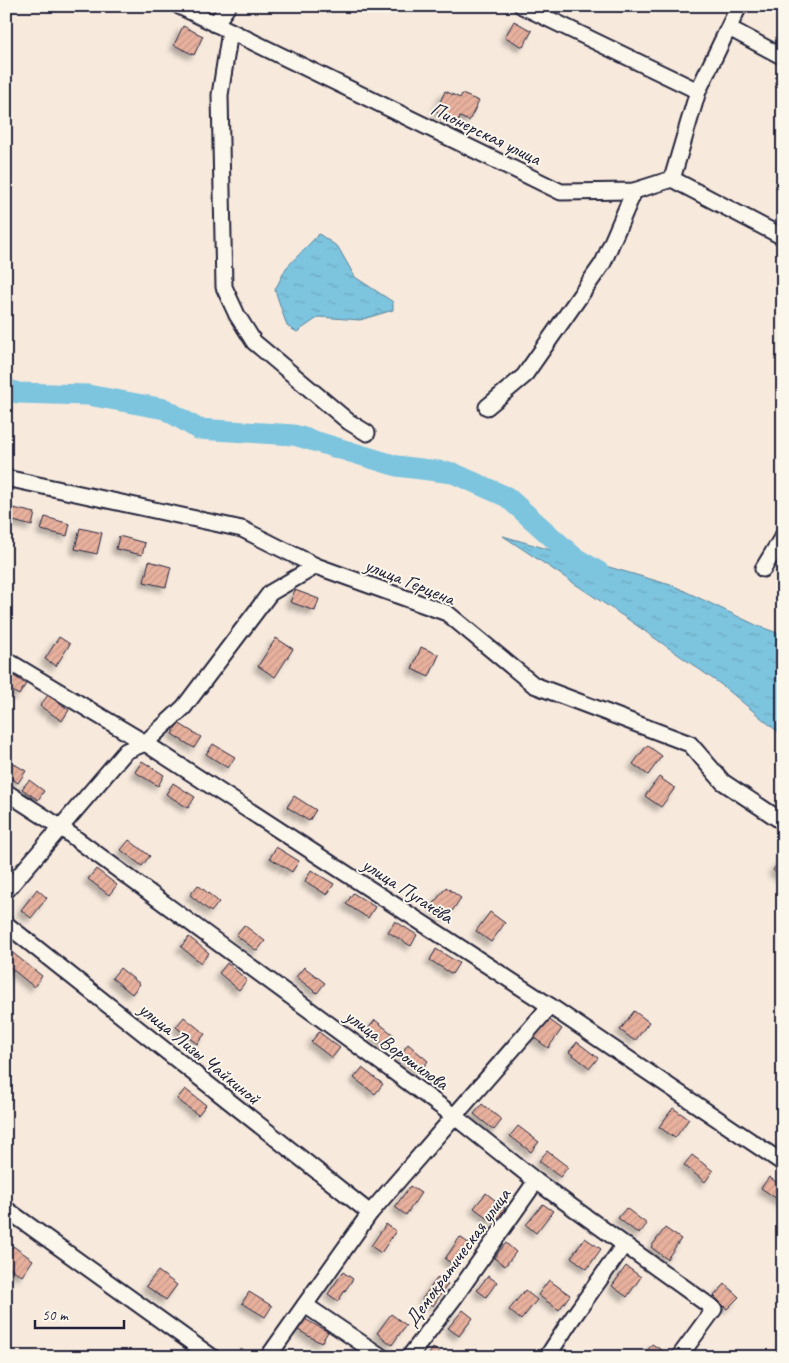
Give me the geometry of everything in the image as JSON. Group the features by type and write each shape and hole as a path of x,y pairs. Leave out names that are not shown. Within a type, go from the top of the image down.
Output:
{"street":[{"name":"Пионерская улица","path":"179,6 561,192 634,191 672,179"},
{"path":"215,24 228,6"},
{"path":"522,6 698,91"},
{"path":"740,6 698,91 672,179 783,237"},
{"path":"729,28 783,57"},
{"path":"230,31 220,95 224,287 237,315 254,342 349,422 367,433"},
{"path":"487,407 524,376 603,263 634,191"},
{"name":"улица Герцена","path":"6,478 242,529 316,566 446,613 534,685 690,744 723,782 783,822"},
{"path":"762,568 783,536"},
{"path":"6,891 126,751 145,743 184,707 270,593 316,566"},
{"name":"улица Пугачёва","path":"6,660 145,743 550,1006 783,1163"},
{"name":"улица Ворошилова","path":"6,792 60,827 454,1116 536,1181 714,1309 679,1357"},
{"name":"улица Лизы Чайкиной","path":"6,924 370,1213"},
{"path":"268,1357 370,1213 550,1006"},
{"name":"Демократическая улица","path":"409,1357 460,1290 536,1181"},
{"path":"6,1209 212,1357"},
{"path":"547,1357 568,1323 624,1245"},
{"path":"305,1305 382,1357"}],"water":[{"path":"319,234 338,247 355,277 393,302 393,310 360,320 319,317 297,332 287,326 275,290 286,268"},
{"path":"503,536 674,586 758,626 783,635 783,736 723,686 629,620"}],"building":[{"path":"514,21 532,31 523,47 505,37"},
{"path":"183,26 203,36 194,55 174,45"},
{"path":"445,91 460,98 462,94 479,101 469,121 460,117 458,122 436,111"},
{"path":"9,507 35,513 32,526 6,519"},
{"path":"45,517 70,524 67,536 41,530"},
{"path":"80,528 102,533 97,554 75,549"},
{"path":"119,536 145,543 142,555 116,549"},
{"path":"149,561 171,567 166,587 144,582"},
{"path":"295,590 319,599 315,611 290,602"},
{"path":"59,637 70,644 56,666 45,659"},
{"path":"276,638 293,649 275,677 258,666"},
{"path":"421,647 439,655 429,677 412,669"},
{"path":"6,671 26,684 19,695 6,687"},
{"path":"48,695 69,710 62,721 40,706"},
{"path":"178,723 201,737 194,748 172,734"},
{"path":"213,744 235,757 228,768 206,754"},
{"path":"647,745 662,756 648,775 633,764"},
{"path":"6,759 26,771 18,783 6,775"},
{"path":"142,761 164,775 158,786 135,772"},
{"path":"659,777 675,788 661,807 645,796"},
{"path":"29,780 44,791 38,800 22,789"},
{"path":"173,783 195,797 188,808 166,794"},
{"path":"294,796 316,810 309,821 287,807"},
{"path":"129,840 150,856 142,866 121,850"},
{"path":"276,847 299,861 292,872 270,858"},
{"path":"783,857 783,878 773,870"},
{"path":"96,869 117,885 109,895 88,879"},
{"path":"311,870 334,884 327,895 305,881"},
{"path":"198,885 219,902 211,912 190,895"},
{"path":"446,887 461,898 448,917 432,906"},
{"path":"37,889 47,898 31,918 21,910"},
{"path":"353,893 375,907 368,918 346,904"},
{"path":"490,912 505,923 491,942 476,931"},
{"path":"395,921 417,935 411,946 388,932"},
{"path":"244,925 265,941 257,951 236,935"},
{"path":"189,937 209,953 201,963 181,947"},
{"path":"436,949 459,963 452,974 430,960"},
{"path":"9,950 42,976 34,987 6,964 6,954"},
{"path":"227,963 247,980 239,990 219,973"},
{"path":"304,967 325,983 317,993 296,977"},
{"path":"120,968 140,984 132,994 112,978"},
{"path":"634,1011 649,1022 635,1041 620,1030"},
{"path":"184,1017 205,1034 197,1044 176,1027"},
{"path":"547,1018 562,1029 548,1048 533,1037"},
{"path":"375,1020 395,1036 387,1047 367,1030"},
{"path":"319,1032 340,1048 332,1058 311,1042"},
{"path":"577,1042 598,1058 590,1068 569,1052"},
{"path":"408,1044 428,1061 420,1071 400,1055"},
{"path":"362,1068 383,1084 375,1094 354,1078"},
{"path":"185,1089 206,1105 198,1115 177,1099"},
{"path":"482,1104 502,1120 494,1130 474,1114"},
{"path":"673,1108 689,1119 675,1138 659,1127"},
{"path":"518,1126 539,1142 531,1152 510,1136"},
{"path":"547,1151 568,1167 560,1177 539,1161"},
{"path":"692,1155 713,1171 705,1182 684,1165"},
{"path":"769,1177 783,1187 783,1203 761,1188"},
{"path":"410,1186 421,1193 406,1215 395,1207"},
{"path":"486,1193 505,1208 494,1223 474,1208"},
{"path":"543,1204 553,1211 536,1233 526,1225"},
{"path":"626,1208 647,1224 639,1234 618,1218"},
{"path":"386,1224 396,1231 381,1253 371,1246"},
{"path":"665,1228 681,1239 667,1259 651,1247"},
{"path":"460,1237 471,1245 456,1266 445,1259"},
{"path":"585,1238 601,1249 587,1269 571,1257"},
{"path":"506,1243 516,1252 505,1266 494,1258"},
{"path":"13,1246 33,1260 22,1276 6,1265 6,1256"},
{"path":"626,1266 641,1277 627,1297 612,1286"},
{"path":"158,1271 177,1285 166,1300 146,1286"},
{"path":"343,1272 353,1279 338,1301 328,1294"},
{"path":"488,1276 497,1282 486,1297 477,1290"},
{"path":"438,1277 448,1284 433,1306 422,1299"},
{"path":"549,1280 570,1295 559,1310 538,1295"},
{"path":"725,1284 739,1297 727,1309 714,1296"},
{"path":"525,1290 537,1300 521,1320 509,1310"},
{"path":"249,1292 272,1306 265,1317 242,1303"},
{"path":"463,1310 473,1318 459,1336 448,1328"},
{"path":"391,1314 406,1325 392,1345 377,1333"},
{"path":"305,1319 328,1332 321,1343 298,1330"},
{"path":"652,1344 663,1351 659,1357 643,1357"},
{"path":"433,1348 445,1357 427,1357"}],"waterway":[{"path":"6,389 18,393 88,395 165,409 198,429 294,435 397,466 453,473 507,497 574,557 599,572"}]}
